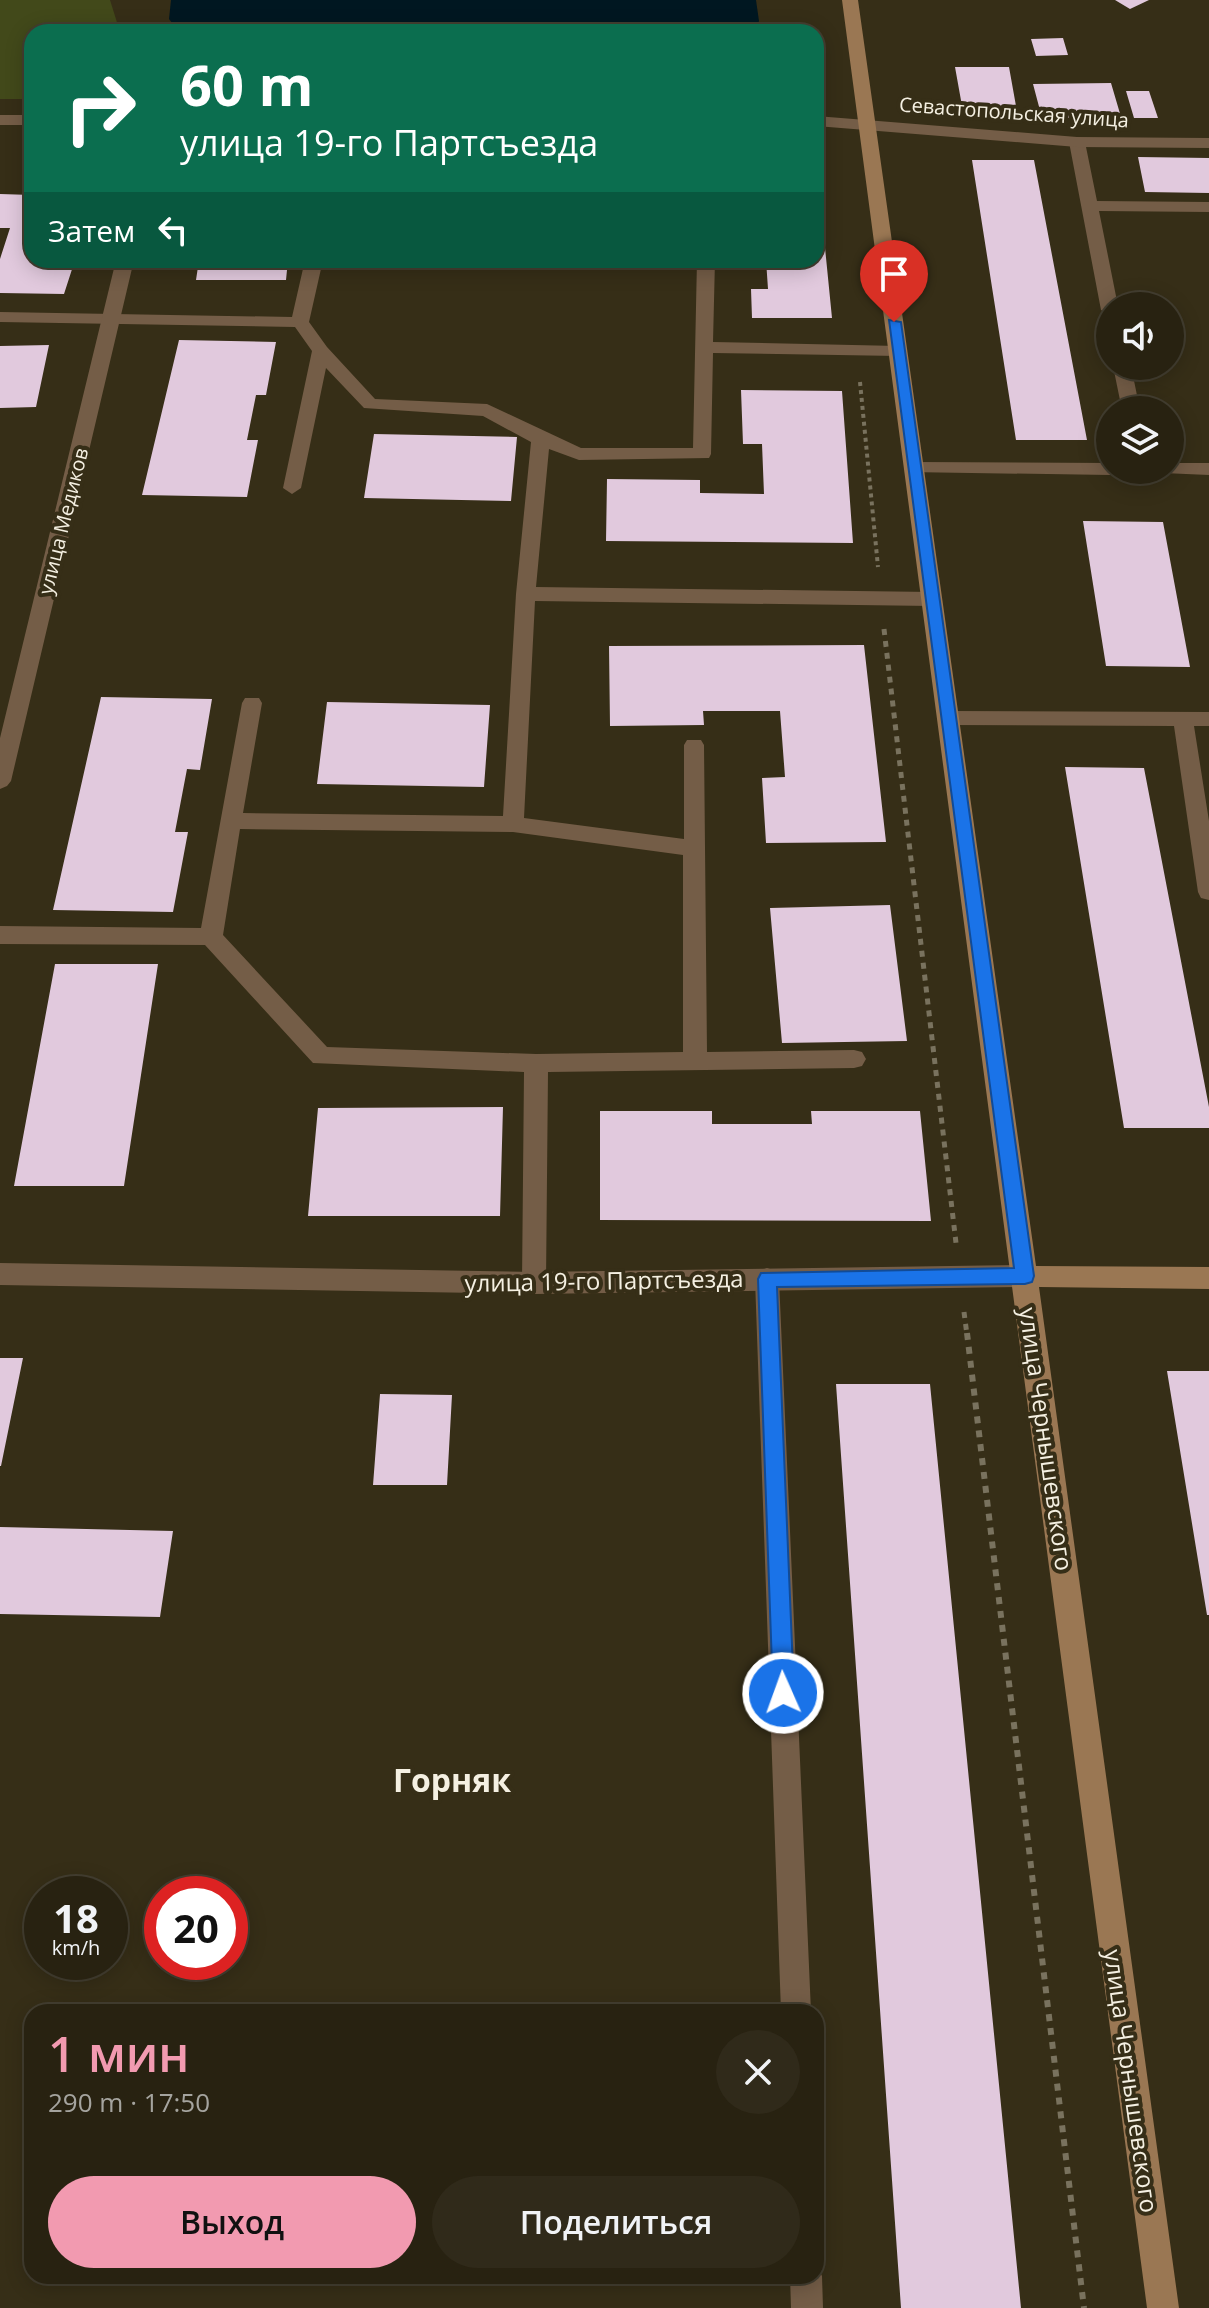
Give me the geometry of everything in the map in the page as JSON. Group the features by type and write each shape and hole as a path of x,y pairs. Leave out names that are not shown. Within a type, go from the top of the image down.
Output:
{"street":[{"name":"улица Чернышевского","path":"850,0 1163,2308"},
{"path":"0,120 24,120"},
{"name":"Севастопольская улица","path":"824,121 865,122 1077,142 1209,143"},
{"path":"1077,142 1106,292"},
{"path":"1088,206 1209,207"},
{"name":"улица Медиков","path":"0,781 123,268"},
{"path":"312,268 300,322 321,351 370,404 487,410 541,439 579,454 702,454 706,268"},
{"path":"0,317 300,322"},
{"path":"706,347 898,351"},
{"path":"292,488 321,351"},
{"path":"513,824 526,594 541,439"},
{"path":"915,468 1096,469"},
{"path":"1184,469 1209,469"},
{"path":"526,594 932,599"},
{"path":"211,937 252,703"},
{"path":"949,718 1209,719"},
{"path":"1183,719 1208,882"},
{"path":"694,745 695,1062"},
{"path":"231,821 513,824 694,848"},
{"path":"0,935 211,937 321,1056 536,1063 854,1059"},
{"path":"534,1283 536,1063"},
{"name":"улица 19-го Партсъезда","path":"0,1274 534,1283 1025,1276 1209,1278"},
{"path":"767,1279 796,2004"},
{"path":"806,2284 807,2308"}],"path":[{"path":"857,350 881,598 959,1277 1084,2308"}],"green space":[{"path":"0,0 110,0 118,24 24,24 24,99 0,99"}],"water":[{"path":"171,0 756,0 759,21 758,24 173,24 169,19"}],"building":[{"path":"1115,0 1149,0 1130,9"},
{"path":"1063,38 1068,55 1036,56 1031,39"},
{"path":"955,67 1009,67 1016,106 962,106"},
{"path":"1111,83 1121,117 1042,118 1033,84"},
{"path":"1126,91 1149,91 1158,118 1134,118"},
{"path":"1138,157 1209,158 1209,193 1145,192"},
{"path":"972,160 1034,160 1087,440 1016,440"},
{"path":"0,194 24,195 24,268 72,268 64,294 0,293 0,259 10,228 0,228"},
{"path":"824,238 832,318 752,318 751,289 768,289 767,268 824,268"},
{"path":"198,268 287,268 286,280 196,280"},
{"path":"179,340 276,342 266,395 256,395 247,440 258,440 247,497 142,495"},
{"path":"49,345 36,407 0,408 0,346"},
{"path":"741,390 842,391 853,543 606,541 607,479 700,480 700,493 764,494 762,444 743,444"},
{"path":"374,434 517,437 511,501 364,498"},
{"path":"1083,521 1163,522 1190,667 1106,666"},
{"path":"864,645 886,842 766,843 762,778 785,777 780,711 703,711 704,725 610,726 609,646"},
{"path":"101,697 212,699 200,770 187,769 175,832 188,832 173,912 53,910"},
{"path":"327,702 490,705 484,787 317,784"},
{"path":"1065,767 1144,768 1209,1107 1209,1128 1124,1128"},
{"path":"890,905 907,1041 782,1043 770,908"},
{"path":"55,964 158,964 124,1186 14,1186"},
{"path":"503,1107 500,1216 308,1216 318,1108"},
{"path":"600,1111 712,1111 712,1124 812,1124 811,1111 920,1111 931,1221 600,1220"},
{"path":"0,1358 23,1358 1,1466 0,1466"},
{"path":"1167,1371 1209,1371 1209,1615 1207,1615"},
{"path":"836,1384 930,1384 1021,2308 901,2308"},
{"path":"380,1394 452,1395 447,1485 373,1485"},
{"path":"0,1527 173,1531 160,1617 0,1614"}],"district":[{"name":"Горняк","path":"452,1779"}],"route":[{"path":"783,1693 767,1279 1025,1276 894,322"}]}
